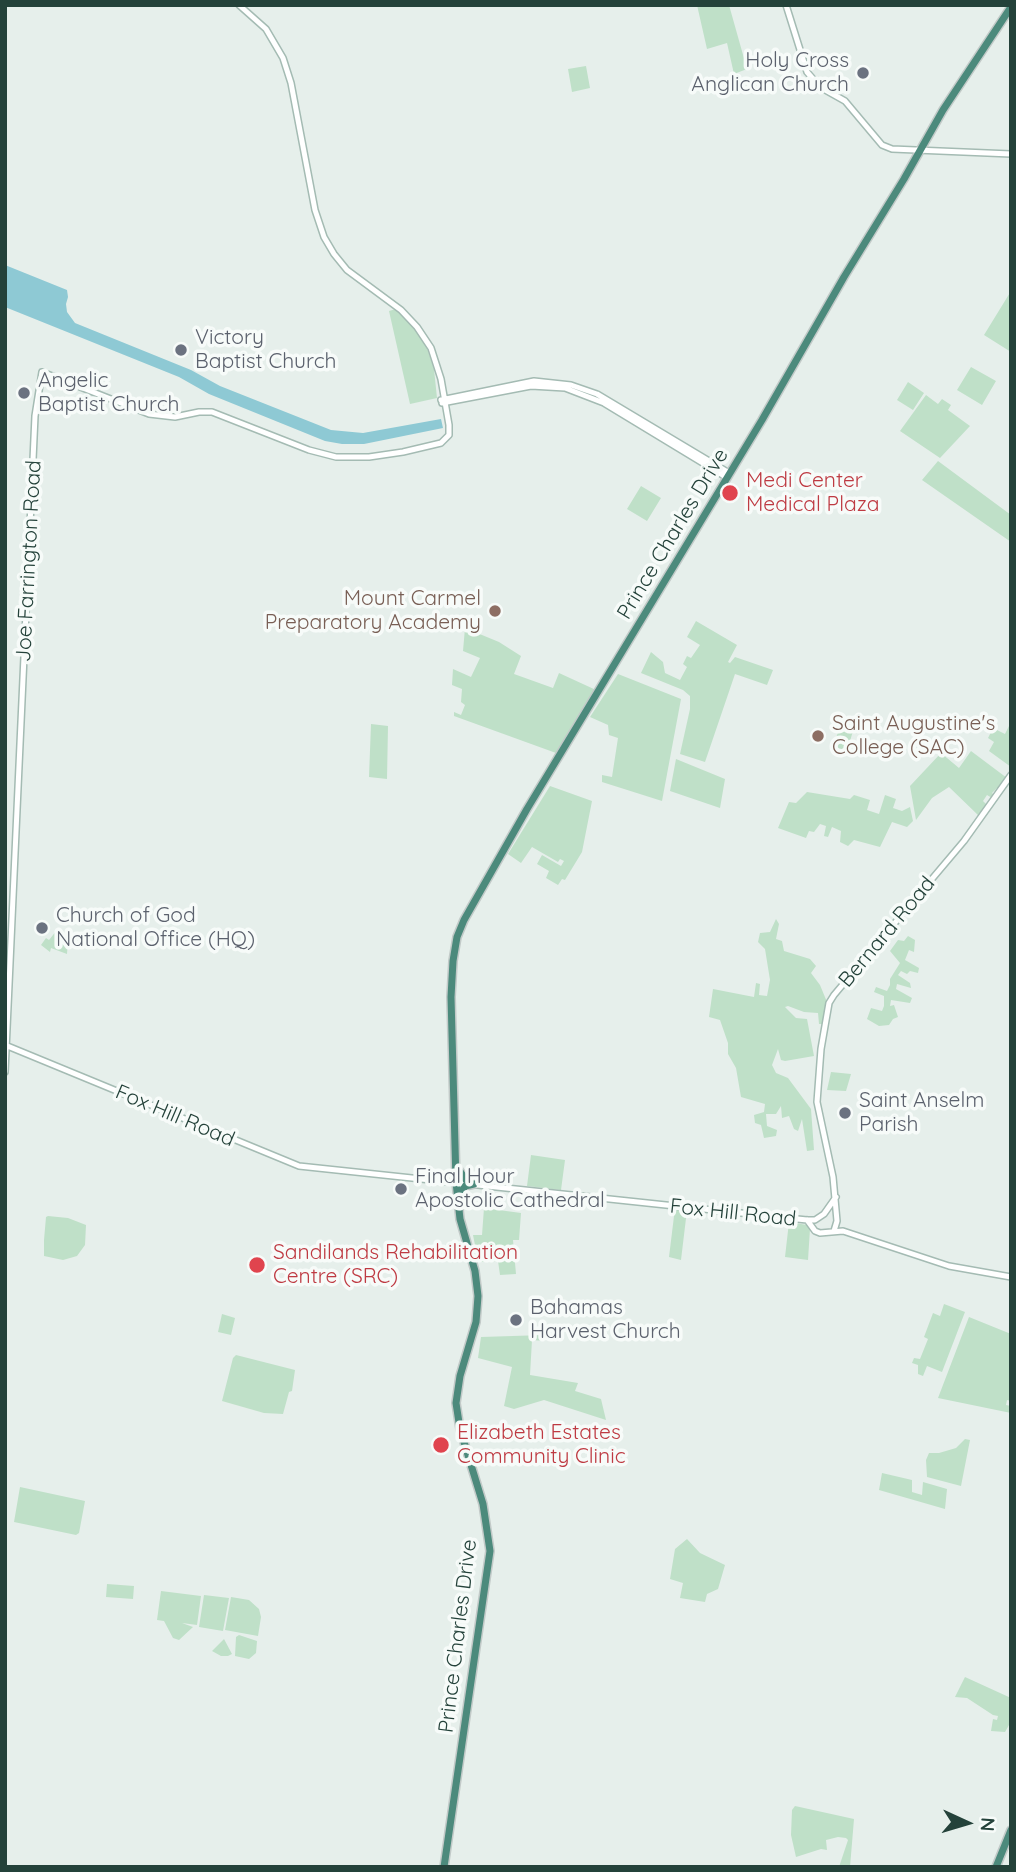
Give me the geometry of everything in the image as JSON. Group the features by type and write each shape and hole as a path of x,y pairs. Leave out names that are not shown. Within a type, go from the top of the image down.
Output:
{"highway":[{"name":"Prince Charles Drive","path":"468,1250 459,1181 451,997 455,948 464,920 796,363 806,341 947,107 1011,7"},
{"name":"Prince Charles Drive","path":"444,1867 490,1551 484,1504 460,1429 456,1403 478,1304 477,1282 460,1219 456,1136"},
{"path":"461,1193 465,1186 474,1184"},
{"path":"996,1867 1011,1830"}],"main road":[{"path":"239,5 266,29 283,58 291,83 315,210 329,246 356,279 391,302 411,320 429,346 438,367 443,401 534,381 571,385 597,394 728,475"},
{"path":"786,5 807,72 820,87 845,101 875,137 889,146 1011,155"},
{"name":"Joe Farrington Road","path":"5,1072 34,416 42,372 149,414 172,418 212,412 309,450 336,457 369,457 428,447 445,441 449,429 443,401"},
{"name":"Bernard Road","path":"834,1207 830,1154 817,1102 821,1049 829,1003 964,841 1011,775"},
{"name":"Fox Hill Road","path":"6,1042 18,1050 292,1164 809,1223 820,1233 836,1228"},
{"path":"6,1058 9,1052 18,1050"},
{"name":"Fox Hill Road","path":"459,1181 485,1184"},
{"path":"809,1223 834,1207 836,1228 843,1231 949,1266 1011,1277"}],"green space":[{"path":"697,5 729,5 747,69 734,74 727,43 707,49"},
{"path":"586,66 590,88 572,92 568,69"},
{"path":"1011,291 1011,352 984,335"},
{"path":"396,309 415,329 427,348 434,369 437,398 410,404 389,311"},
{"path":"971,367 996,381 982,405 957,390"},
{"path":"908,382 924,393 913,410 897,400"},
{"path":"926,395 938,404 942,399 951,405 948,410 970,426 940,458 900,431"},
{"path":"938,461 1011,515 1011,542 922,480"},
{"path":"641,486 661,498 647,521 627,509"},
{"path":"696,621 737,645 728,662 735,657 773,670 767,685 735,674 705,762 680,754 690,709 690,696 683,690 641,673 651,652 663,662 665,673 680,680 687,667 683,664 687,656 691,658 700,645 687,637"},
{"path":"465,628 499,642 521,656 514,674 553,688 559,673 596,690 556,753 454,716 454,712 461,715 465,705 461,702 462,689 452,685 453,669 471,677 480,658 463,651"},
{"path":"618,674 681,699 662,801 602,782 602,775 612,777 618,738 609,735 608,725 590,717"},
{"path":"371,724 388,726 387,779 369,777"},
{"path":"1009,726 1011,767 989,751 994,742 988,738 993,728 1005,734"},
{"path":"840,727 853,731 847,751 833,746"},
{"path":"971,751 1007,778 999,789 992,793 992,798 987,795 983,801 987,805 979,816 949,787 932,798 916,820 910,786 941,753 959,768"},
{"path":"676,759 725,779 720,808 670,791"},
{"path":"550,786 592,801 582,852 565,880 562,879 558,885 546,878 549,871 537,864 542,855 561,866 564,861 560,859 558,862 532,847 521,863 508,854"},
{"path":"807,792 850,799 854,795 870,800 867,810 879,814 885,795 896,799 893,808 902,811 910,807 913,821 907,827 892,822 880,847 854,840 848,846 840,842 841,831 832,827 828,837 824,836 826,826 820,824 814,832 809,831 806,838 778,828 789,802 796,803"},
{"path":"776,919 779,924 776,939 782,941 784,951 810,959 816,966 811,973 827,1002 824,1024 819,1024 818,1013 785,1007 796,1018 807,1019 814,1056 785,1061 781,1060 778,1049 772,1065 776,1073 788,1078 811,1109 814,1150 807,1151 802,1119 798,1131 794,1129 789,1116 782,1118 781,1106 776,1114 766,1114 767,1126 777,1130 776,1136 764,1138 761,1125 755,1123 754,1115 764,1112 765,1104 741,1097 736,1068 728,1054 728,1043 720,1020 709,1017 713,989 754,997 756,983 760,984 759,995 767,996 770,980 765,949 758,942 760,933 770,932"},
{"path":"57,930 68,939 67,954 51,948 50,952 41,945"},
{"path":"908,936 915,940 914,952 909,950 905,960 919,968 918,973 910,971 907,974 901,971 898,975 910,983 911,988 897,984 896,989 912,998 910,1003 891,1000 890,1006 894,1005 898,1017 889,1025 879,1026 867,1019 871,1008 882,1011 884,1006 884,996 874,992 876,987 887,991 890,979 900,963 890,951 898,940 904,941"},
{"path":"831,1072 851,1074 846,1091 827,1090"},
{"path":"531,1155 565,1160 561,1190 527,1186"},
{"path":"484,1208 521,1213 519,1240 513,1240 516,1274 500,1275 498,1261 480,1262 481,1251 476,1250 473,1235 482,1235"},
{"path":"675,1208 687,1210 681,1260 669,1257"},
{"path":"48,1216 68,1218 86,1225 85,1245 77,1256 63,1260 44,1256"},
{"path":"789,1222 807,1225 810,1229 808,1260 785,1257"},
{"path":"944,1304 965,1312 942,1372 927,1366 923,1376 918,1374 918,1365 912,1363 914,1358 920,1359 928,1339 924,1337 933,1313 940,1316"},
{"path":"222,1314 235,1318 231,1335 218,1332"},
{"path":"969,1317 1011,1334 1011,1401 1007,1400 1006,1405 1011,1406 1011,1413 938,1398"},
{"path":"544,1335 545,1341 532,1340 530,1375 578,1383 575,1391 601,1399 606,1420 544,1400 514,1409 504,1406 512,1367 478,1358 481,1337"},
{"path":"236,1355 295,1370 292,1391 289,1392 283,1414 264,1413 222,1401"},
{"path":"965,1439 970,1440 961,1486 927,1477 926,1460 929,1453 956,1448"},
{"path":"882,1473 912,1480 912,1492 922,1495 923,1482 947,1489 945,1509 879,1490"},
{"path":"20,1487 85,1501 79,1533 76,1535 14,1522"},
{"path":"687,1539 700,1553 725,1565 718,1589 707,1594 705,1602 680,1598 683,1583 670,1579 675,1549"},
{"path":"107,1584 134,1586 133,1599 106,1597"},
{"path":"161,1591 201,1596 197,1625 182,1623 193,1627 179,1640 173,1638 164,1621 157,1620"},
{"path":"204,1595 229,1598 223,1631 199,1627"},
{"path":"231,1597 249,1600 259,1609 261,1617 258,1636 225,1630"},
{"path":"239,1635 257,1641 256,1653 249,1659 235,1656 236,1637"},
{"path":"224,1639 232,1654 228,1656 212,1651"},
{"path":"965,1677 1011,1698 1011,1726 1009,1725 1005,1732 991,1731 993,1719 997,1720 998,1716 967,1698 955,1697"},
{"path":"795,1806 854,1819 850,1867 839,1867 848,1840 846,1838 826,1840 827,1850 821,1849 796,1857 791,1835 792,1810"}],"water":[{"path":"5,265 67,290 67,312 75,323 191,370 220,386 331,430 363,433 441,419 443,428 364,444 325,441 209,394 179,377 5,307"}],"place":[{"name":"Holy Cross Anglican Church","path":"863,73"},
{"name":"Victory Baptist Church","path":"181,350"},
{"name":"Angelic Baptist Church","path":"24,393"},
{"name":"Medi Center Medical Plaza","path":"730,493"},
{"name":"Mount Carmel Preparatory Academy","path":"495,611"},
{"name":"Saint Augustine's College (SAC)","path":"818,736"},
{"name":"Church of God National Office (HQ)","path":"42,928"},
{"name":"Saint Anselm Parish","path":"845,1113"},
{"name":"Final Hour Apostolic Cathedral","path":"401,1189"},
{"name":"Sandilands Rehabilitation Centre (SRC)","path":"257,1265"},
{"name":"Bahamas Harvest Church","path":"516,1320"},
{"name":"Elizabeth Estates Community Clinic","path":"441,1445"}]}
